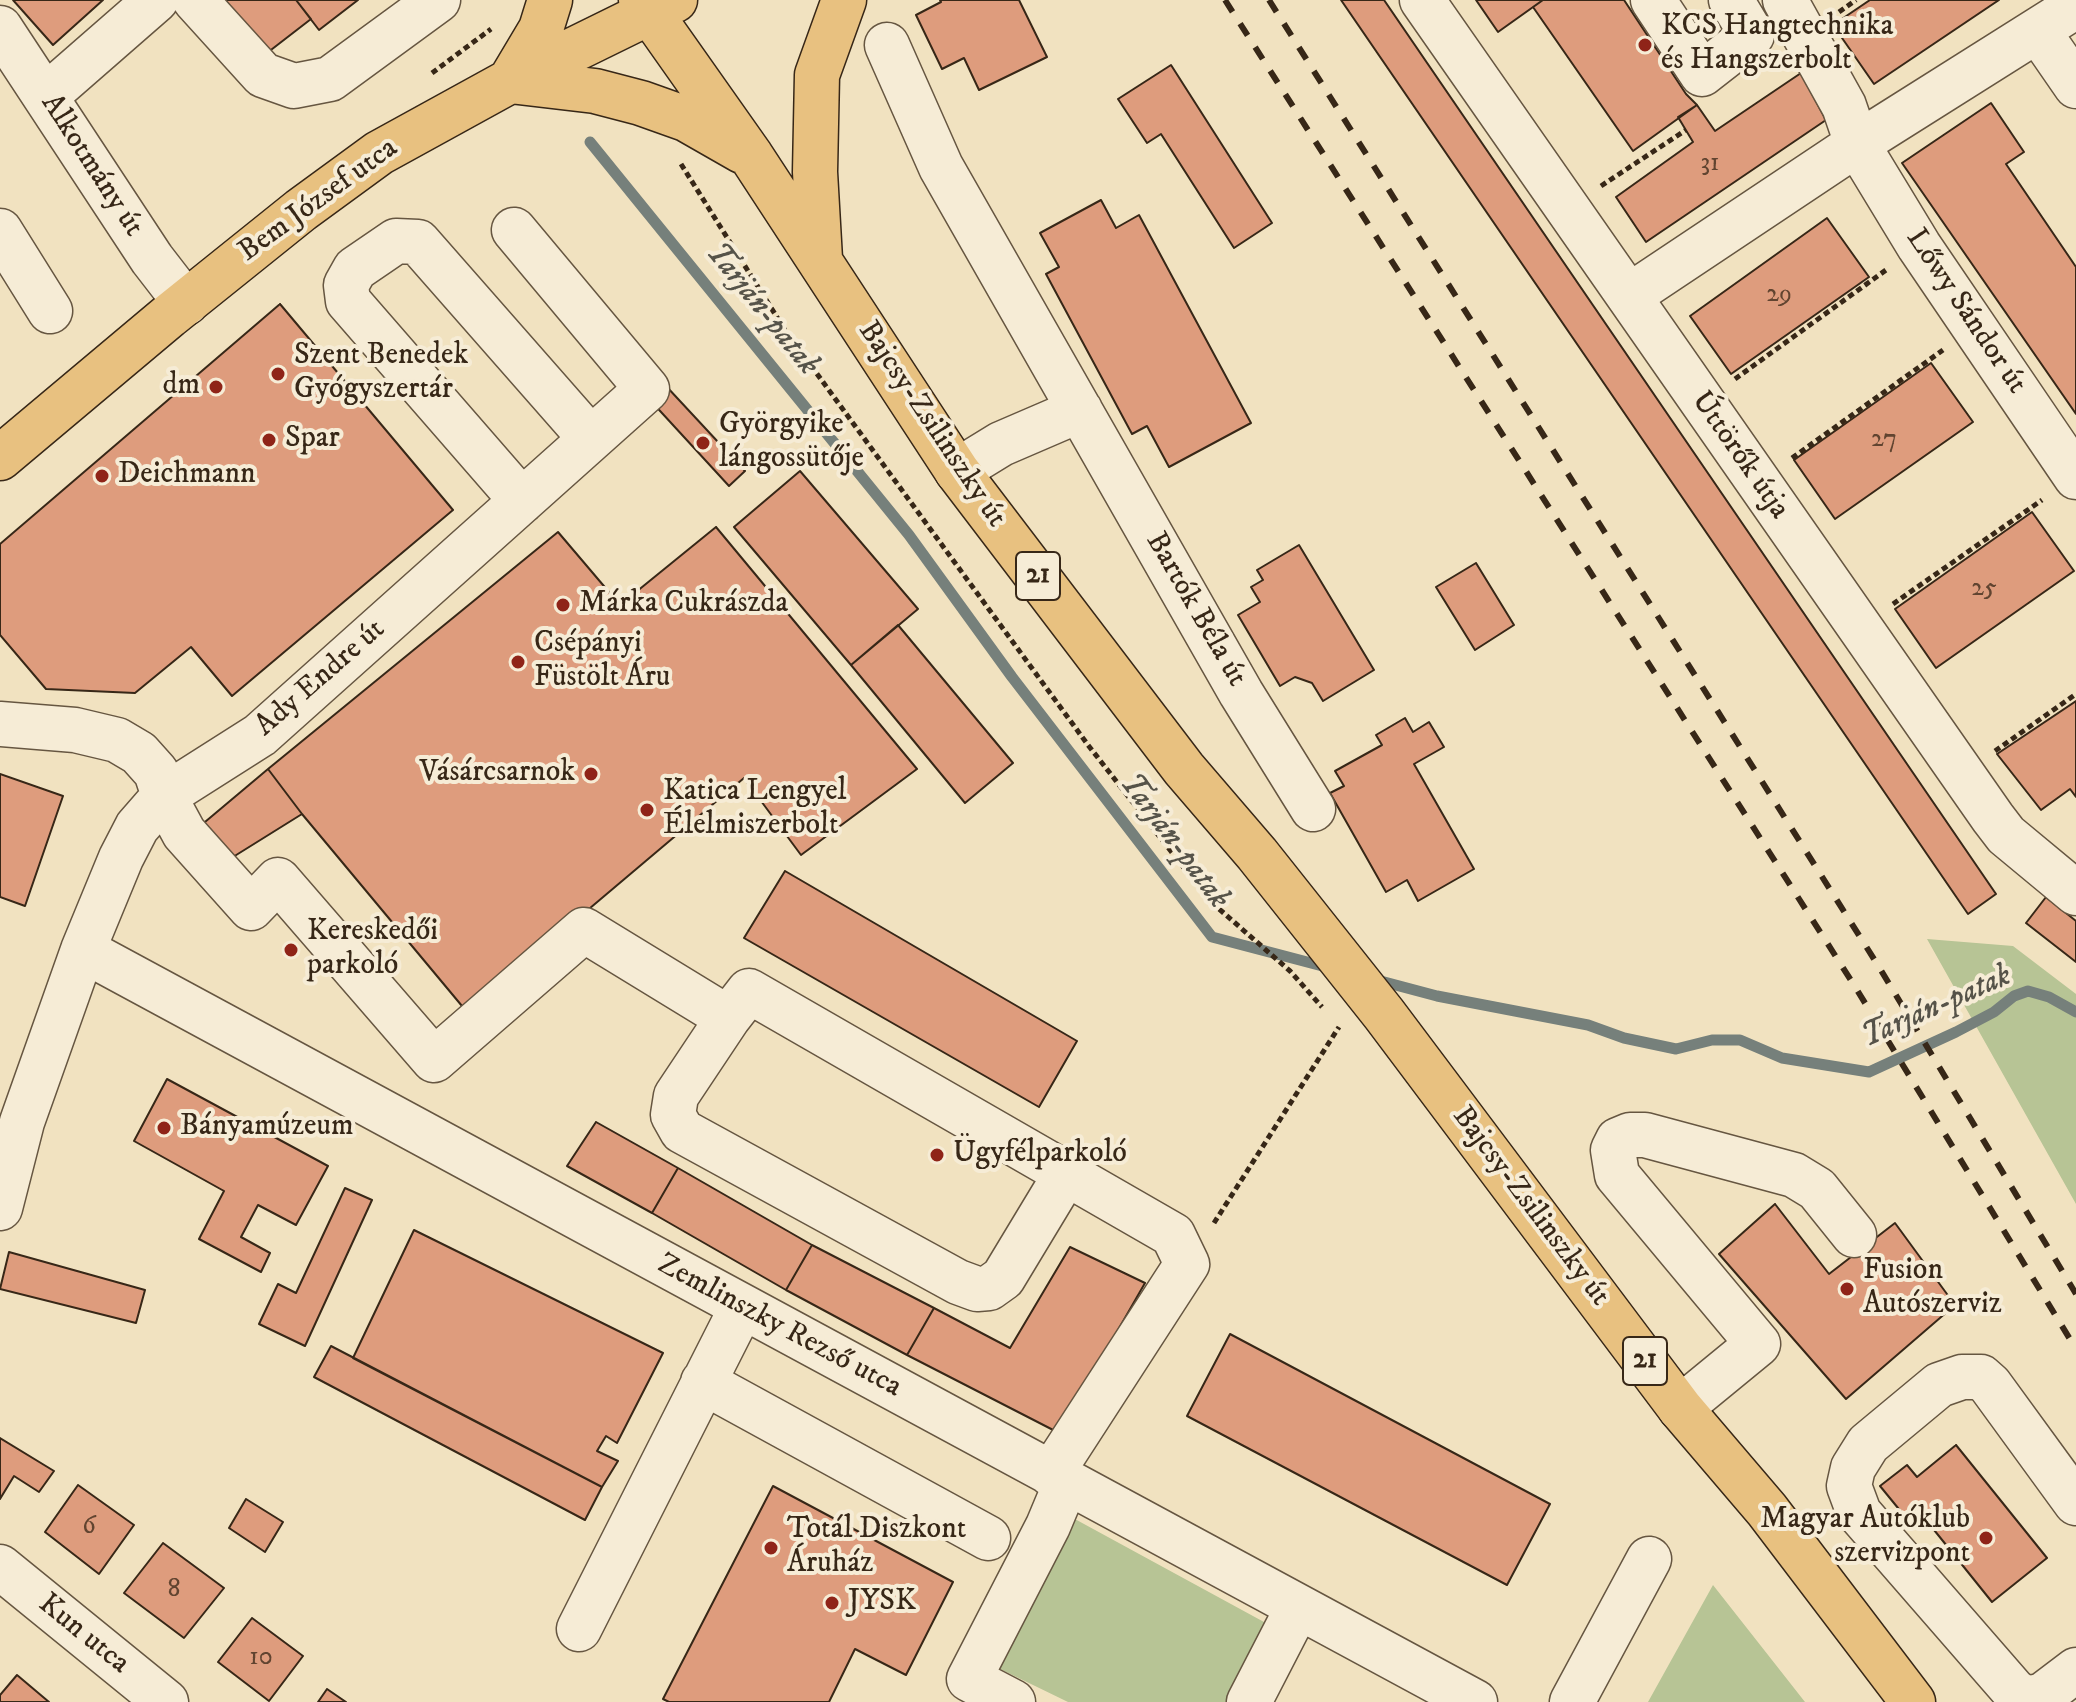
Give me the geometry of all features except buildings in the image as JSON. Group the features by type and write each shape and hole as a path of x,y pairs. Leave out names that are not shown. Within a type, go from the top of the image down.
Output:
{"main road":[{"path":"550,0 541,29 510,81 595,91 641,103 686,119 751,156"},
{"path":"820,261 815,172 817,75 844,0"},
{"name":"Bem József utca","path":"0,458 301,210 379,153 655,4"},
{"name":"Bajcsy-Zsilinszky út","path":"655,4 957,471 1184,769 1257,854 1384,1014 1680,1408 1767,1510 1913,1702"}],"street":[{"path":"46,96 156,0"},
{"path":"195,0 263,75 294,86 330,79 423,5"},
{"name":"Úttörők útja","path":"1422,0 1999,827 2076,893"},
{"path":"1653,0 1702,74 1752,35 1731,0"},
{"name":"Lőwy Sándor út","path":"1785,0 1844,106 1857,144 1919,246 2076,477"},
{"path":"1629,296 1857,144 2076,6"},
{"name":"Alkotmány út","path":"0,28 144,248 186,303"},
{"path":"2038,31 2076,86"},
{"name":"Bartók Béla út","path":"887,45 941,167 1241,693 1313,809"},
{"name":"Ady Endre út","path":"0,1208 22,1122 83,950 137,827 164,796 260,735 647,389 514,230"},
{"path":"0,231 50,311"},
{"path":"522,501 348,301 346,285 355,269 396,241 418,242 591,439"},
{"path":"957,471 1001,444 1080,410"},
{"path":"0,724 75,730 117,740 139,753 156,772 164,796 184,833 251,908 278,880 434,1060 584,930 728,1018"},
{"name":"Zemlinszky Rezső utca","path":"83,950 1475,1702"},
{"path":"1013,1702 969,1679 1048,1526 1059,1479 1187,1264 1173,1235 1067,1172 749,991 676,1096 673,1115 682,1131 958,1282 977,1289 989,1288 1003,1278 1067,1172"},
{"path":"1680,1408 1758,1344 1617,1175 1613,1150 1618,1140 1630,1135 1645,1135 1794,1175 1817,1189 1854,1235"},
{"path":"579,1629 742,1307"},
{"path":"2076,1503 1981,1377 1962,1377 1939,1385 1868,1444 1853,1468 1849,1486 1859,1513 2013,1690 2031,1698 2043,1695 2076,1670"},
{"path":"703,1382 988,1538"},
{"path":"1572,1702 1649,1559"},
{"name":"Kun utca","path":"0,1567 166,1702"},
{"path":"1249,1702 1298,1607"}],"path":[{"path":"1593,191 1686,130"},
{"path":"675,156 785,330 1088,745 1210,901 1290,971"},
{"path":"1725,386 1919,246"},
{"path":"1781,466 1974,327"},
{"path":"1882,611 2076,477"},
{"path":"1984,759 2076,694"},
{"path":"1187,1264 1339,1027"}],"green space":[{"path":"1927,939 2013,946 2076,994 2076,1204"},
{"path":"1073,1518 1275,1628 1234,1702 1068,1702 996,1667"},
{"path":"1713,1585 1805,1702 1648,1702"}],"waterway":[{"name":"Tarján-patak","path":"590,142 909,535 1012,677 1212,937 1330,968"},
{"name":"Tarján-patak","path":"1373,979 1437,996 1588,1025 1624,1038 1676,1049 1712,1040 1740,1040 1782,1058 1869,1072 1956,1032 1994,1012 2014,996 2028,991 2049,997 2076,1012"}],"railway":[{"path":"1225,0 1854,985 2076,1349"},
{"path":"1269,0 1879,967 2076,1294"}],"place":[{"name":"KCS Hangtechnika és Hangszerbolt","path":"1645,45"},
{"name":"Szent Benedek Gyógyszertár","path":"278,374"},
{"name":"dm","path":"216,387"},
{"name":"Spar","path":"269,440"},
{"name":"Györgyike lángossütője","path":"703,443"},
{"name":"Deichmann","path":"102,476"},
{"name":"Márka Cukrászda","path":"563,605"},
{"name":"Csépányi Füstölt Áru","path":"518,662"},
{"name":"Vásárcsarnok","path":"591,774"},
{"name":"Katica Lengyel Élelmiszerbolt","path":"647,810"},
{"name":"Kereskedői parkoló","path":"291,950"},
{"name":"Bányamúzeum","path":"164,1128"},
{"name":"Ügyfélparkoló","path":"937,1155"},
{"name":"Fusion Autószerviz","path":"1847,1289"},
{"name":"Magyar Autóklub szervizpont","path":"1986,1538"},
{"name":"Totál Diszkont Áruház","path":"771,1548"},
{"name":"JYSK","path":"832,1603"}]}
